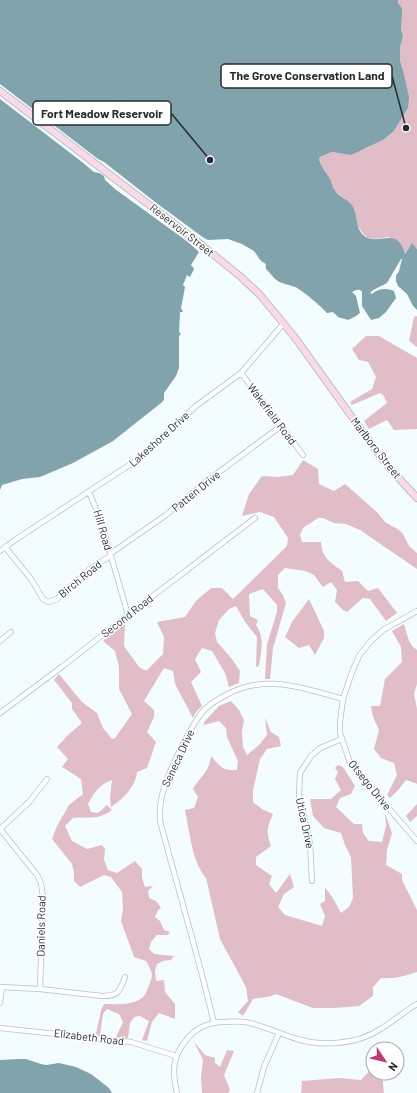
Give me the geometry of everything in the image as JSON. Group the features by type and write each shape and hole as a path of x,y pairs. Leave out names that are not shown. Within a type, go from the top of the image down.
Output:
{"street":[{"name":"Reservoir Street","path":"0,91 223,261 260,295 284,323 337,397"},
{"name":"Lakeshore Drive","path":"0,551 140,458 196,406 241,373 284,323"},
{"name":"Wakefield Road","path":"241,373 303,455"},
{"name":"Marlboro Street","path":"337,397 387,465 417,498"},
{"name":"Patten Drive","path":"110,555 166,515 207,481 281,426"},
{"name":"Hill Road","path":"89,492 99,514 128,615"},
{"name":"Second Road","path":"0,713 255,518"},
{"name":"Birch Road","path":"5,547 33,582 43,599 48,602 57,599 90,569 110,555"},
{"name":"Otsego Drive","path":"417,611 390,625 370,642 355,664 344,699 340,722 340,732 350,763 417,840"},
{"path":"0,641 11,632"},
{"name":"Seneca Drive","path":"214,1023 160,821 159,808 163,788 168,775 200,714 217,699 239,688 264,683 290,684 344,699"},
{"name":"Utica Drive","path":"312,881 310,843 299,795 300,773 311,756 320,748 342,739"},
{"path":"0,829 24,808 47,779"},
{"name":"Daniels Road","path":"0,829 34,871 41,883 43,897 40,989"},
{"path":"0,1003 1,987 112,996 119,992 125,977"},
{"path":"177,1093 174,1077 176,1056 181,1046 191,1034 205,1025 214,1023 245,1022 298,1039 324,1044 362,1038 382,1028 417,1004"},
{"name":"Elizabeth Road","path":"0,1028 124,1041 176,1056"},
{"path":"257,1093 264,1067 279,1033"}],"shaded area":[{"path":"398,0 417,0 417,249 412,244 406,254 389,237 374,239 364,235 357,225 355,212 345,199 335,191 319,160 320,157 332,152 337,153 365,149 383,140 394,131 408,108 407,89 400,60 400,48 403,36 401,29 402,8 398,3"},
{"path":"417,316 417,347 409,341 414,317"},
{"path":"366,336 379,336 417,358 417,429 394,430 387,420 369,429 364,421 387,403 383,395 380,393 352,405 350,402 372,389 376,377 368,362 359,360 352,349"},
{"path":"303,460 318,469 319,484 334,491 345,484 377,512 385,522 399,530 403,534 409,546 417,553 417,569 360,530 346,524 334,523 323,518 318,518 303,528 300,535 302,542 321,542 325,556 342,571 345,582 358,581 368,591 378,588 397,613 386,621 370,599 363,598 347,612 335,602 337,590 331,582 323,587 314,575 305,571 285,568 278,575 278,588 286,603 273,648 270,679 265,679 267,644 277,612 277,605 263,589 249,594 250,616 258,620 256,625 261,634 259,666 256,667 257,637 245,622 236,606 229,609 219,620 215,633 217,642 240,671 239,683 229,687 225,673 212,651 202,648 195,659 201,672 191,682 202,706 193,718 175,684 173,671 164,668 144,701 154,710 154,717 147,732 156,742 147,768 137,772 134,782 128,792 120,801 111,807 110,798 112,780 100,786 88,804 91,812 98,813 107,805 112,810 98,817 73,818 65,826 72,841 87,849 102,845 105,849 104,860 108,870 117,873 135,861 142,869 142,878 145,887 153,886 148,891 149,898 156,901 161,908 158,910 155,917 160,921 164,930 170,932 168,935 157,935 151,942 149,949 154,954 174,956 171,960 163,961 157,964 155,971 156,981 164,980 165,992 175,1004 175,1019 159,1013 152,1022 147,1041 142,1040 149,1021 140,1016 134,1017 130,1023 128,1038 116,1037 123,1022 119,1014 107,1009 103,1014 100,1035 96,1034 101,1010 104,1004 125,1004 140,999 146,993 152,974 146,961 134,957 121,921 123,909 122,892 111,877 104,875 80,887 74,881 72,864 52,839 57,826 69,805 83,794 81,779 62,767 68,759 57,747 82,723 72,709 72,703 54,680 59,674 82,702 97,713 103,728 112,739 115,738 132,714 119,689 119,667 115,651 103,641 125,624 124,646 139,667 146,671 163,654 164,637 157,622 185,617 196,601 211,588 222,588 233,599 287,546 288,538 274,517 260,512 242,516 249,494 262,476 278,477 293,475"},
{"path":"309,599 324,631 324,638 315,655 309,645 299,648 285,637 292,622"},
{"path":"404,624 410,642 417,650 417,684 414,694 417,709 417,784 406,780 390,798 387,795 397,775 394,763 381,758 374,749 379,730 373,717 371,706 380,706 385,679 402,662 401,647 392,631"},
{"path":"231,701 239,710 244,720 242,732 243,747 247,755 259,745 267,735 265,718 271,732 279,737 281,746 267,749 260,759 253,790 253,802 262,809 273,814 268,830 268,837 271,846 256,857 256,865 272,876 269,884 276,893 290,874 294,887 284,894 278,907 285,915 322,926 325,916 320,904 325,901 325,887 341,913 349,907 353,898 351,857 341,833 324,828 313,816 310,799 331,799 341,790 335,779 338,772 335,768 338,765 343,767 355,786 351,794 340,798 336,807 354,824 362,824 363,833 369,841 382,842 386,826 385,813 392,833 387,850 386,865 402,874 402,880 417,910 417,972 399,977 381,978 373,987 373,996 359,1006 313,1008 276,994 268,997 253,999 243,1016 238,1012 248,1001 246,987 220,939 206,878 197,863 194,854 185,810 194,808 198,797 193,789 207,770 211,756 225,769 237,770 238,761 227,737 226,728 219,721 204,725 204,722 219,706"},
{"path":"417,804 417,816 410,822 406,816"},
{"path":"194,1042 205,1055 215,1058 215,1063 220,1067 227,1050 234,1051 224,1075 230,1090 228,1093 202,1093 201,1078 203,1060"},
{"path":"365,1076 365,1081 383,1081 384,1093 301,1093 302,1081 339,1078 361,1080"}],"water":[{"path":"0,0 398,0 398,3 402,8 401,29 403,36 400,48 400,60 409,97 408,108 394,131 383,140 351,155 332,152 320,157 319,160 336,191 353,207 360,232 363,235 375,239 392,238 397,240 402,245 405,254 412,243 417,249 417,310 413,306 407,294 398,286 396,281 396,276 402,259 387,283 370,293 372,294 383,289 394,291 396,298 386,312 379,318 371,320 362,306 362,292 357,290 352,292 356,296 360,313 348,320 338,317 333,312 327,313 298,288 278,281 266,269 266,264 261,261 254,251 242,244 228,239 208,240 155,202 0,84"},
{"path":"0,99 94,172 104,176 105,180 115,189 188,242 199,252 191,265 194,269 190,277 187,275 183,285 185,287 181,308 183,312 180,312 179,332 181,334 179,336 179,368 176,376 164,393 164,400 113,441 73,463 40,477 22,479 2,485 0,490"},
{"path":"26,1059 46,1065 59,1063 76,1067 91,1074 109,1088 112,1093 0,1093 0,1060"}],"place":[{"name":"The Grove Conservation Land","path":"406,128"},
{"name":"Fort Meadow Reservoir","path":"210,160"}]}
